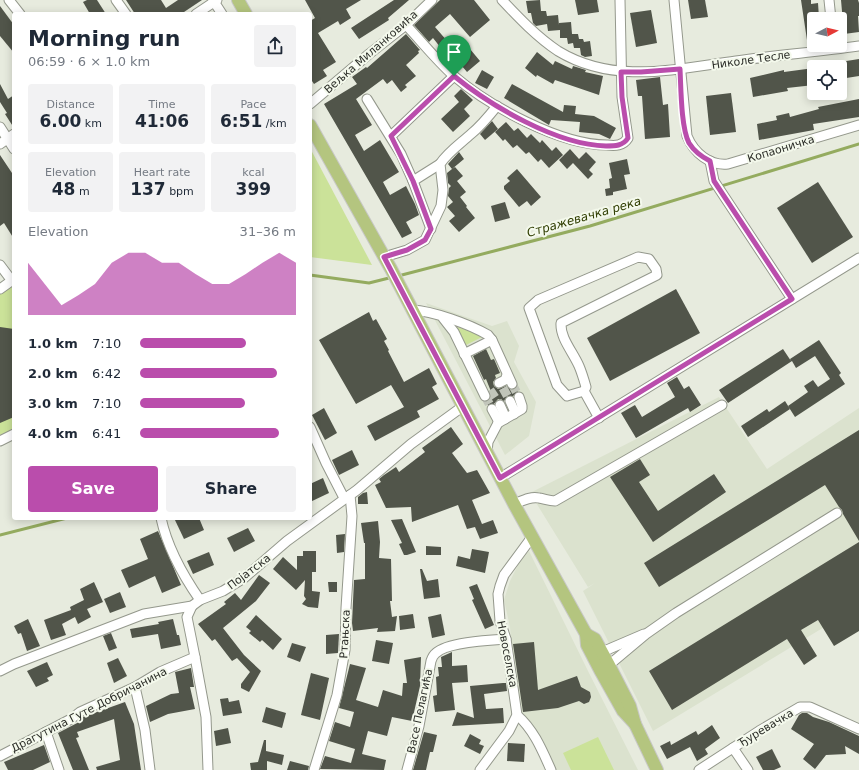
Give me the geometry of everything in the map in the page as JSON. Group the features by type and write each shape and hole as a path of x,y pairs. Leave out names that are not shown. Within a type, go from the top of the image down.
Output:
{"main road":[{"path":"238,0 245,12"},
{"path":"312,132 384,257 500,478 586,634 587,645 600,670 623,711 635,724"},
{"path":"586,634 595,639 602,652 630,706 635,724 657,770"}],"street":[{"path":"9,0 18,12"},
{"path":"116,0 125,12"},
{"name":"Вељка Миланковића","path":"312,102 406,25 432,0"},
{"name":"Николе Тесле","path":"502,0 533,31 559,51 596,67 621,72 666,71 807,51"},
{"path":"406,25 454,76 473,91 497,106 537,127 576,141 594,145 616,145 624,143 628,138 622,97 620,0"},
{"path":"674,0 686,136 692,148 707,159 714,181 792,299"},
{"path":"829,0 830,12"},
{"path":"199,12 215,1 221,12"},
{"name":"Николе Тесле","path":"847,46 859,46"},
{"path":"391,136 454,76"},
{"path":"367,99 391,136 413,181 431,229"},
{"path":"413,181 440,164 446,155 489,117 497,106"},
{"name":"Копаоничка","path":"707,159 722,165 728,164 859,125"},
{"path":"0,127 7,139"},
{"path":"384,257 407,250 425,240 441,206 443,190 440,164"},
{"path":"584,392 567,396 557,385 529,308 538,300 638,257 649,259 656,269 657,275 561,323 563,334 585,381 586,387 584,392 599,418"},
{"path":"500,478 859,258"},
{"path":"0,265 12,279"},
{"path":"0,289 12,281"},
{"path":"412,310 442,316 484,333 492,340 505,383"},
{"path":"442,316 454,332 464,354 486,391"},
{"path":"464,354 492,340"},
{"path":"487,452 488,442 501,421 514,414 522,407 519,398"},
{"path":"510,401 514,414"},
{"name":"Појатска","path":"0,671 14,664 144,614 196,603 223,591 244,578 287,541 462,406"},
{"path":"514,504 530,498 555,501 722,406"},
{"path":"496,407 499,421 501,421"},
{"path":"312,432 326,463 347,496"},
{"path":"0,441 12,435"},
{"name":"Ртањска","path":"314,770 336,695 345,650 352,516 347,496"},
{"path":"609,666 646,634 676,613 837,512"},
{"path":"162,520 166,534 196,603 187,617 206,717 208,770"},
{"name":"Новоселска","path":"517,715 506,639 500,621 498,602 500,586 508,569 532,537"},
{"path":"602,652 646,634"},
{"name":"Васе Пелагића","path":"407,770 419,726 431,661 435,653 441,649 457,645 506,639"},
{"name":"Драгутина Гуте Добричанина","path":"0,756 71,719 80,712 135,687 160,672 195,657"},
{"path":"135,687 145,730 150,770"},
{"name":"Ђуревачка","path":"699,770 759,731 800,707 810,708 859,729"},
{"path":"480,770 509,731 517,715 533,732 552,770"},
{"path":"46,732 59,770"},
{"path":"733,748 748,770"}],"shaded area":[{"path":"426,303 492,326 507,321 519,346 514,362 536,402 529,436 505,455"},
{"path":"719,397 767,469 859,408 859,606 653,731 583,591 595,583 588,587 530,493"},
{"path":"529,551 638,770 555,770 540,740 521,715 510,627 504,600 510,581 521,559"}],"green space":[{"path":"312,152 372,265 312,257"},
{"path":"12,287 12,430 0,435 0,294"},
{"path":"458,327 482,337 466,345 457,328"},
{"path":"598,737 614,770 571,770 563,753"}],"building":[{"path":"87,0 97,0 105,12 89,12 83,2"},
{"path":"126,0 161,0 166,8 178,0 202,0 184,12 134,12"},
{"path":"305,0 361,0 346,9 351,18 340,25 338,21 318,33 336,62 323,70 327,76 314,84 312,81 312,20 315,18"},
{"path":"394,0 409,0 388,18 389,20 359,39 351,28"},
{"path":"440,0 474,0 490,20 470,37 450,14 435,27 448,42 452,39 465,54 470,49 480,61 467,72 456,59 452,62 433,38 429,42 414,25"},
{"path":"540,0 541,11 546,11 547,16 558,15 559,25 559,23 571,22 572,34 578,34 579,39 583,39 584,42 590,41 592,56 585,57 581,55 580,48 574,48 573,43 568,44 567,38 560,38 560,30 548,31 547,24 536,26 533,23 531,13 528,13 526,1"},
{"path":"575,0 597,0 599,12 578,15"},
{"path":"688,0 705,0 708,17 691,19"},
{"path":"801,0 811,0 811,4 818,3 819,12 807,12 807,40"},
{"path":"841,0 858,0 859,32 847,34 847,12 842,12"},
{"path":"0,6 12,22 12,51 0,36"},
{"path":"651,10 657,43 636,47 630,13"},
{"path":"406,34 420,50 418,51 419,53 406,65 416,76 405,85 407,87 401,92 392,80 387,84 383,79 356,99 372,125 355,135 364,151 380,140 399,172 383,182 390,195 406,186 415,204 419,215 406,222 412,233 402,238 324,104 357,84 352,77 366,67 367,68"},
{"path":"537,52 553,65 555,61 572,69 573,66 586,70 585,72 603,76 599,95 555,80 553,84 537,75 536,77 525,68"},
{"path":"859,59 859,76 847,78 847,61"},
{"path":"807,69 807,86 787,88 788,91 753,97 750,78 784,70 784,72"},
{"path":"482,70 494,77 487,89 475,83"},
{"path":"660,77 663,105 668,104 670,137 645,139 642,96 638,96 636,80"},
{"path":"0,84 8,99 12,96 12,125 5,114 7,113 0,102"},
{"path":"512,84 563,112 564,105 576,106 575,114 594,116 616,128 610,139 599,134 579,132 580,122 551,120 549,125 504,98"},
{"path":"461,89 473,100 464,109 470,116 453,132 441,119 459,102 454,96"},
{"path":"731,93 736,132 710,135 706,96"},
{"path":"859,99 859,117 813,124 814,130 759,140 757,124 777,120 776,116 789,113 790,117 819,109 818,107"},
{"path":"492,121 498,129 485,140 480,134"},
{"path":"506,122 514,131 518,128 527,138 531,134 540,143 542,140 552,151 556,147 563,155 549,168 541,159 538,162 529,152 526,154 517,145 513,148 505,139 503,141 495,132"},
{"path":"570,149 579,159 586,152 596,162 589,170 593,174 588,179 573,163 567,169 559,160"},
{"path":"459,152 464,159 452,169 448,164"},
{"path":"0,155 12,173 12,236 4,223 0,226"},
{"path":"627,159 630,174 624,175 627,189 613,192 613,195 606,196 605,189 610,188 609,179 612,178 609,163"},
{"path":"455,167 463,176 457,181 466,192 460,197 475,218 459,232 449,221 455,216 447,207 453,202 448,196 449,188 451,186 448,183 447,173"},
{"path":"517,169 541,197 531,206 527,201 519,207 504,189 504,186 510,181 507,178"},
{"path":"818,182 853,237 812,263 777,208"},
{"path":"505,202 510,218 495,222 491,206"},
{"path":"676,289 700,333 610,381 587,338"},
{"path":"369,312 373,321 376,319 387,339 384,341 404,382 429,368 437,384 432,387 439,399 417,411 420,417 375,441 367,426 404,407 391,385 356,404 319,340"},
{"path":"0,327 12,329 12,418 0,423"},
{"path":"819,340 841,373 839,375 845,384 795,417 788,406 808,392 804,386 813,380 818,387 830,379 815,356 796,368 792,361 728,403 719,390 783,349 791,361 790,359"},
{"path":"486,349 491,360 494,359 500,373 495,375 496,378 493,382 494,386 498,389 506,386 511,390 516,388 518,391 513,396 507,396 504,401 498,399 494,404 488,405 486,402 490,399 492,394 486,379 484,380 473,356"},
{"path":"677,377 684,389 689,386 701,405 690,412 688,408 636,438 621,413 635,405 642,417 675,397 667,383"},
{"path":"785,401 790,409 748,437 741,426 767,409 769,412"},
{"path":"324,408 337,433 325,440 312,415"},
{"path":"451,427 463,444 452,453 467,473 477,470 490,493 472,500 482,524 493,520 498,533 480,539 475,527 467,529 458,505 412,522 411,507 386,508 375,485 381,482 379,479 396,467 399,472 425,452 422,448"},
{"path":"859,430 859,541 842,510 825,485 659,587 644,563"},
{"path":"352,450 359,465 339,475 332,460"},
{"path":"640,459 650,475 639,482 658,511 714,474 726,492 653,542 610,477"},
{"path":"323,478 329,493 312,501 312,483"},
{"path":"367,492 368,504 358,504 358,497"},
{"path":"402,519 416,552 407,555 404,555 399,544 402,543 391,520"},
{"path":"175,520 200,520 204,530 184,539"},
{"path":"378,521 380,542 379,558 391,559 392,601 390,601 392,617 397,616 395,631 377,632 378,628 353,631 354,580 365,579 365,543 361,523"},
{"path":"248,528 255,541 234,552 227,538"},
{"path":"158,531 181,585 162,593 155,576 129,588 121,570 148,559 140,539"},
{"path":"345,534 344,552 337,553 336,535"},
{"path":"859,542 859,631 834,646 818,620 801,630 817,656 804,665 787,639 672,710 649,671"},
{"path":"426,546 441,547 441,555 426,555"},
{"path":"472,549 489,552 485,573 456,566 458,556 470,559"},
{"path":"303,551 316,551 316,572 312,572 312,591 320,592 318,608 308,607 302,604 306,599 304,596 305,580 296,590 273,569 283,557 297,570 297,556 303,556"},
{"path":"209,552 214,565 193,574 187,561"},
{"path":"420,569 422,569 427,581 438,579 440,597 424,599"},
{"path":"259,575 270,583 256,601 223,628 244,655 261,671 249,692 241,688 241,684 250,672 237,658 232,661 215,639 212,641 198,624 226,604 224,602 235,593 241,600"},
{"path":"94,582 103,602 87,609 91,617 78,624 75,617 62,624 66,635 51,640 44,620 71,610 70,607 84,600 80,589"},
{"path":"328,582 337,582 337,592 329,592"},
{"path":"477,584 494,625 485,629 472,600 474,599 469,587"},
{"path":"120,592 126,607 110,613 104,599"},
{"path":"413,614 415,628 400,630 399,616"},
{"path":"441,614 445,635 432,638 428,617"},
{"path":"256,615 282,639 273,650 262,640 260,642 249,633 251,631 246,627"},
{"path":"28,619 40,646 27,651 21,633 18,634 14,626"},
{"path":"173,619 181,645 161,649 158,634 132,638 130,629 159,624 158,622"},
{"path":"111,633 117,648 109,651 103,636"},
{"path":"339,634 338,653 326,654 326,635"},
{"path":"376,640 393,643 389,664 372,661"},
{"path":"534,642 538,690 577,676 581,687 590,692 591,697 589,702 584,704 579,701 558,708 523,712 513,644"},
{"path":"292,643 306,647 300,662 287,657"},
{"path":"452,652 452,666 467,665 468,682 452,683 455,710 435,712 433,696 437,695 436,677 439,676 438,667 442,667 441,657"},
{"path":"421,657 420,686 412,721 392,717 387,736 368,731 362,754 386,760 384,770 320,769 325,756 351,763 355,749 329,741 335,722 350,727 354,712 339,708 350,664 366,668 356,700 378,707 383,690 402,696 403,683 407,683 404,660"},
{"path":"118,658 127,676 114,683 107,663"},
{"path":"47,662 53,675 47,678 49,681 36,687 27,671"},
{"path":"191,668 194,687 190,687 195,709 168,714 150,722 146,706 171,694 179,693 175,672"},
{"path":"311,673 329,678 320,720 301,715"},
{"path":"506,683 507,691 484,694 486,709 503,708 504,723 452,726 457,712 474,718 470,686"},
{"path":"228,698 229,702 239,700 242,713 223,716 220,699"},
{"path":"125,702 134,724 141,770 97,770 96,767 120,760 114,719 77,732 79,737 76,738 89,770 73,770 58,733 81,721 83,717"},
{"path":"266,707 286,713 282,728 262,722"},
{"path":"802,713 807,713 813,717 829,722 859,736 859,754 845,746 846,754 826,755 815,769 803,759 814,744 791,729 799,715"},
{"path":"712,725 720,738 705,749 708,754 697,761 690,747 667,759 660,746 670,741 671,745 696,731 698,735"},
{"path":"228,728 231,743 216,746 214,731"},
{"path":"424,732 437,735 433,752 430,752 426,770 413,770"},
{"path":"470,734 481,740 479,744 484,746 480,754 464,746"},
{"path":"264,740 266,740 266,751 284,755 282,765 267,761 267,770 251,770 250,763 258,762"},
{"path":"508,743 525,744 524,762 507,761"},
{"path":"44,745 50,762 33,770 8,770 4,762"},
{"path":"772,749 781,767 774,770 763,770 756,757"},
{"path":"290,761 309,766 308,770 287,770"}],"waterway":[{"name":"Стражевачка река","path":"398,276 590,226 859,144"},
{"name":"Стражевачка река","path":"312,275 369,283 393,277"},
{"name":"Стражевачка река","path":"0,535 59,520"}],"tunnel":[{"path":"512,384 519,397"},
{"path":"503,388 510,401"},
{"path":"490,390 500,405"},
{"path":"485,396 492,409"}],"route":[{"path":"680,69 685,129 689,143 697,153 710,161 714,181 792,299 500,478 384,257 407,250 425,240 431,229 413,181 391,136 454,76 488,100 537,127 576,141 604,146 624,143 628,138 622,97 621,72 633,73 680,69"}]}
